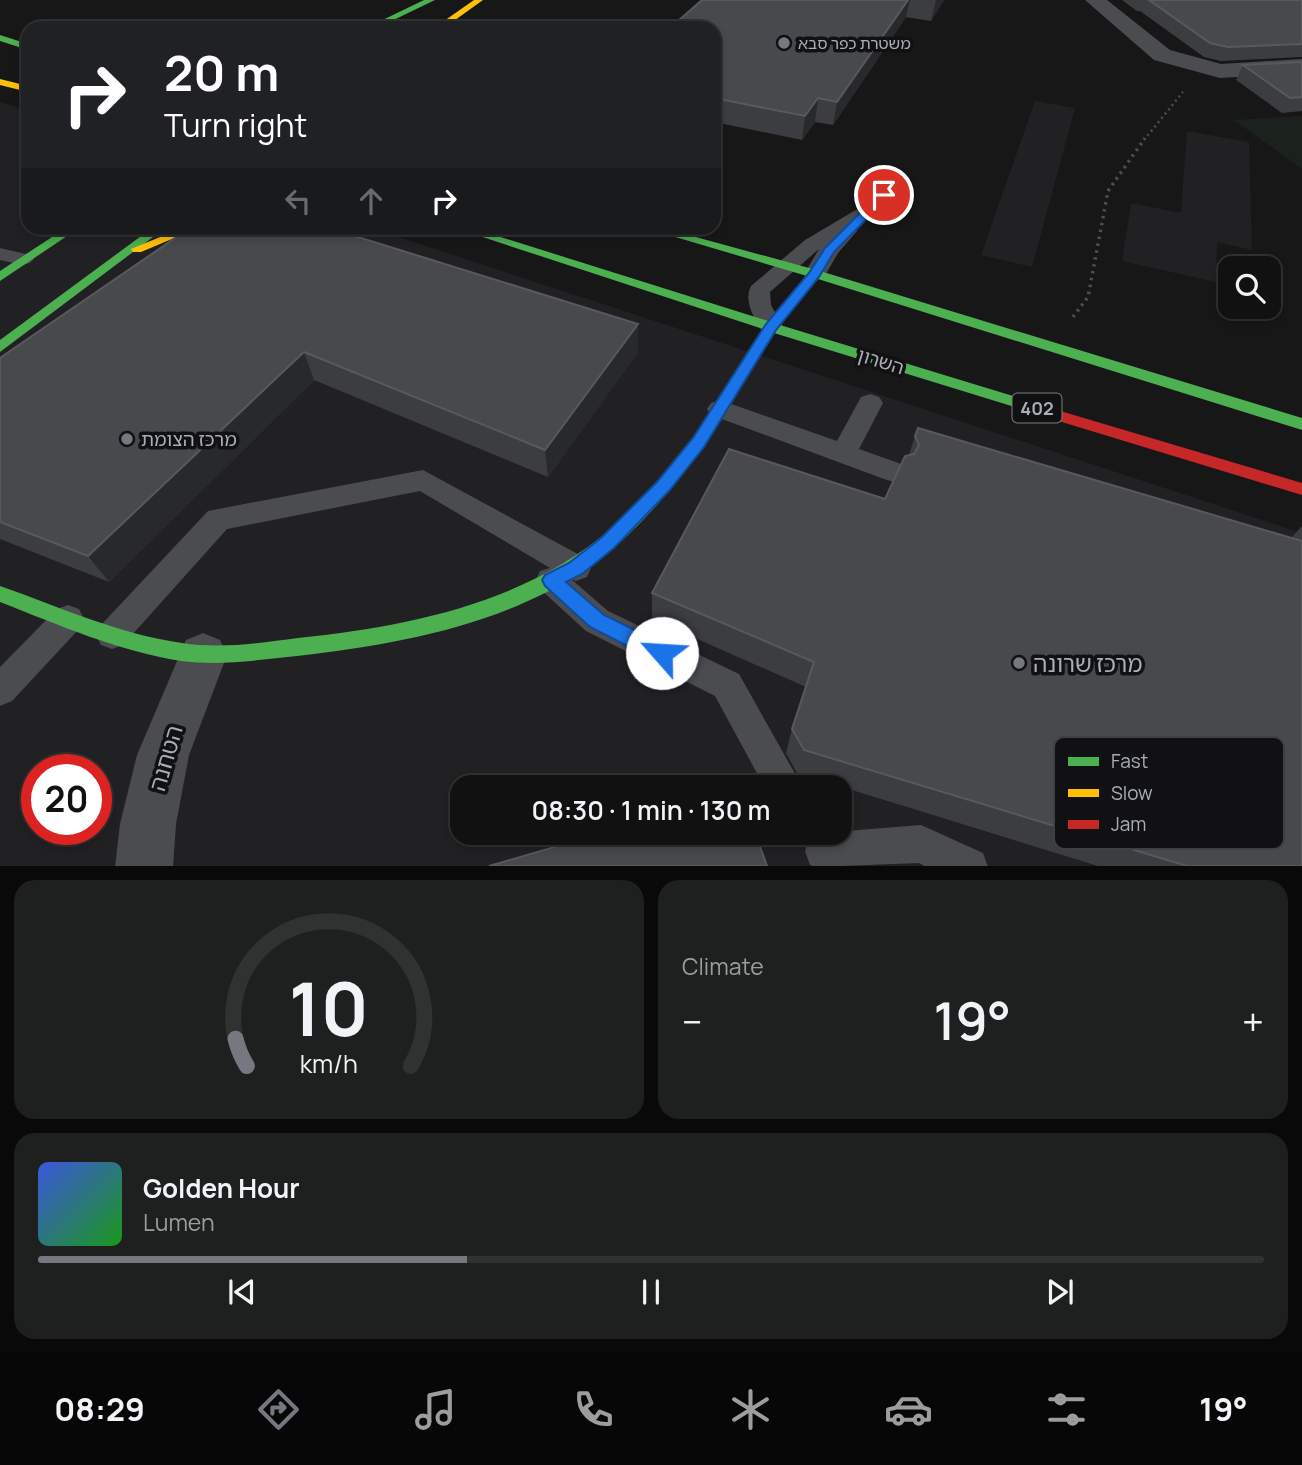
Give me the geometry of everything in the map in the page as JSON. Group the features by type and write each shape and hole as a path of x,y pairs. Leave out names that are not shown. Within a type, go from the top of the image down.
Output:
{"main road":[{"path":"386,21 432,0"},
{"path":"399,21 432,0"},
{"path":"448,21 479,0"},
{"path":"0,38 21,45"},
{"path":"0,82 21,87"},
{"path":"0,276 62,235"},
{"path":"0,348 150,235"},
{"path":"126,254 174,235"},
{"name":"השרון","path":"483,235 771,327 1302,489"},
{"path":"676,235 815,274 1302,424"},
{"path":"0,594 112,635 177,652 202,655 330,645 411,628 489,605 564,574 608,543 663,486 699,443 771,327 815,274"}],"street":[{"path":"1095,0 1162,55 1212,69 1302,66"},
{"name":"הטחנה","path":"144,866 148,824 163,755 202,655"}],"lane":[{"path":"771,327 757,294 782,265 878,201 829,250 815,274"},
{"path":"0,254 23,259"},
{"path":"843,454 870,403"},
{"path":"720,409 894,472"},
{"path":"112,635 218,519 422,480 564,574 597,621 727,685 778,775"},
{"path":"0,690 68,619"},
{"path":"823,850 921,844 969,866"}],"path":[{"path":"1058,348 1058,337 1088,297 1108,191 1153,127 1212,69"}],"shaded area":[{"path":"1035,101 1075,108 1032,267 981,255"},
{"path":"0,102 21,109 21,235 392,235 1302,533 1302,866 0,866"},
{"path":"1302,116 1302,169 1234,120"},
{"path":"1187,131 1249,142 1252,250 1217,242 1216,282 1122,261 1131,203 1181,213"}],"building":[{"path":"702,0 908,0 837,102 818,98 805,116 721,99 721,21 678,21"},
{"path":"1149,0 1302,0 1302,44 1228,47 1210,43"},
{"path":"1302,62 1302,97 1290,98 1243,65"},
{"name":"מרכז הצומת","path":"352,235 638,324 545,450 304,352 88,556 0,522 0,358 178,236"},
{"name":"מרכז שרונה","path":"918,428 1302,541 1302,866 1187,866 1131,849 1284,849 1284,737 1054,737 1054,826 804,750 792,729 814,662 652,593 729,449 885,499 905,456 914,454 919,445 915,436"},
{"path":"562,845 759,845 767,866 489,866"}],"traffic: fast":[{"path":"385,21 431,0"},
{"path":"0,38 21,45"},
{"path":"0,277 63,235"},
{"path":"0,347 150,235"},
{"path":"483,235 1057,415"},
{"path":"676,235 815,274 1302,424"},
{"path":"0,594 134,642 181,652 206,654 281,649 370,637 462,616 506,601 549,582 587,559 621,531 644,507 697,444 762,340 815,274"}],"traffic: slow":[{"path":"448,21 479,0"},
{"path":"0,82 21,87"},
{"path":"137,249 174,235"}],"traffic: jam":[{"path":"1057,415 1302,489"}],"place":[{"name":"משטרת כפר סבא","path":"784,43"},
{"name":"מרכז הצומת","path":"127,439"},
{"name":"מרכז שרונה","path":"1019,663"}],"route":[{"path":"662,653 597,621 551,580 576,568 608,543 663,486 699,443 771,327 815,274 829,250 884,195"}]}
